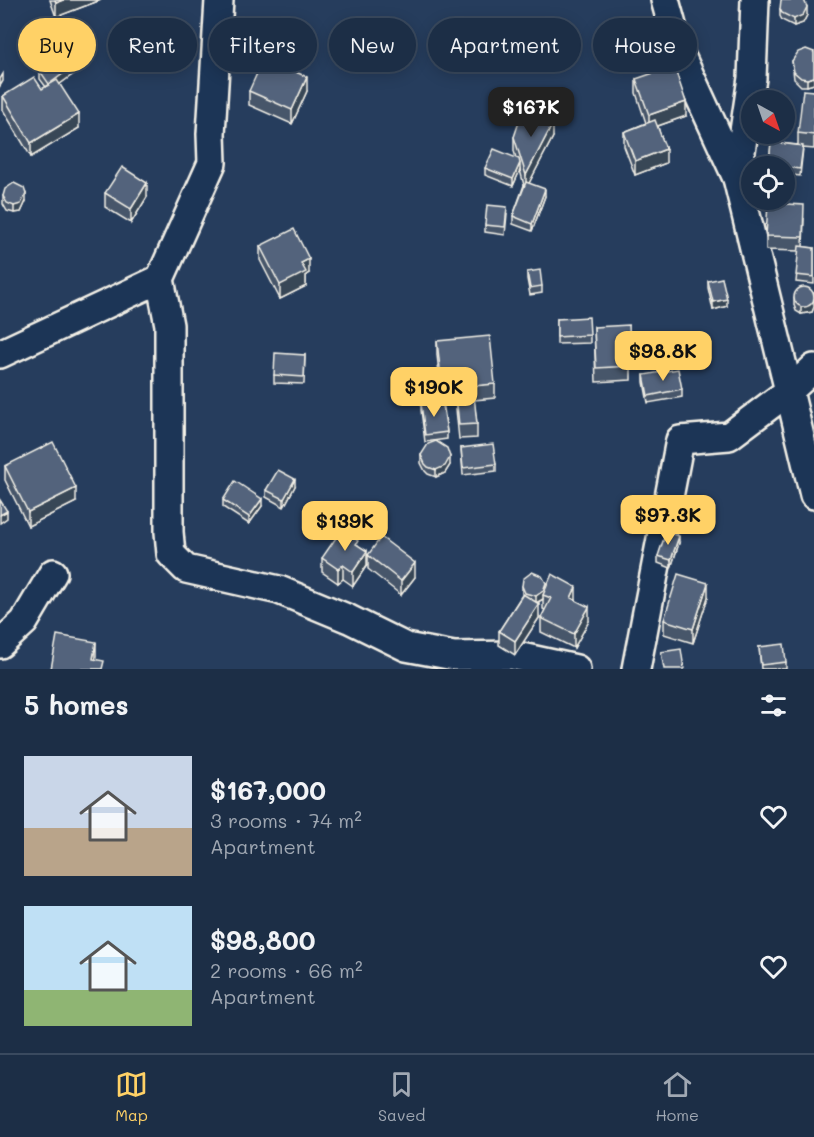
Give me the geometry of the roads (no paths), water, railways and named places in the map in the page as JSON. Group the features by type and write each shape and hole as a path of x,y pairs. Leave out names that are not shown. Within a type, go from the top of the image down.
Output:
{"street":[{"path":"219,0 210,147 212,163 160,279 169,325 169,532 171,554 186,569 279,590 349,619 406,647 454,656 512,655 576,669"},
{"path":"665,0 680,54 737,178 814,495"},
{"path":"737,178 752,78 755,0"},
{"path":"0,354 160,279"},
{"path":"636,669 680,440 729,436 789,391 814,368"},
{"path":"0,644 24,622 53,573"}]}
